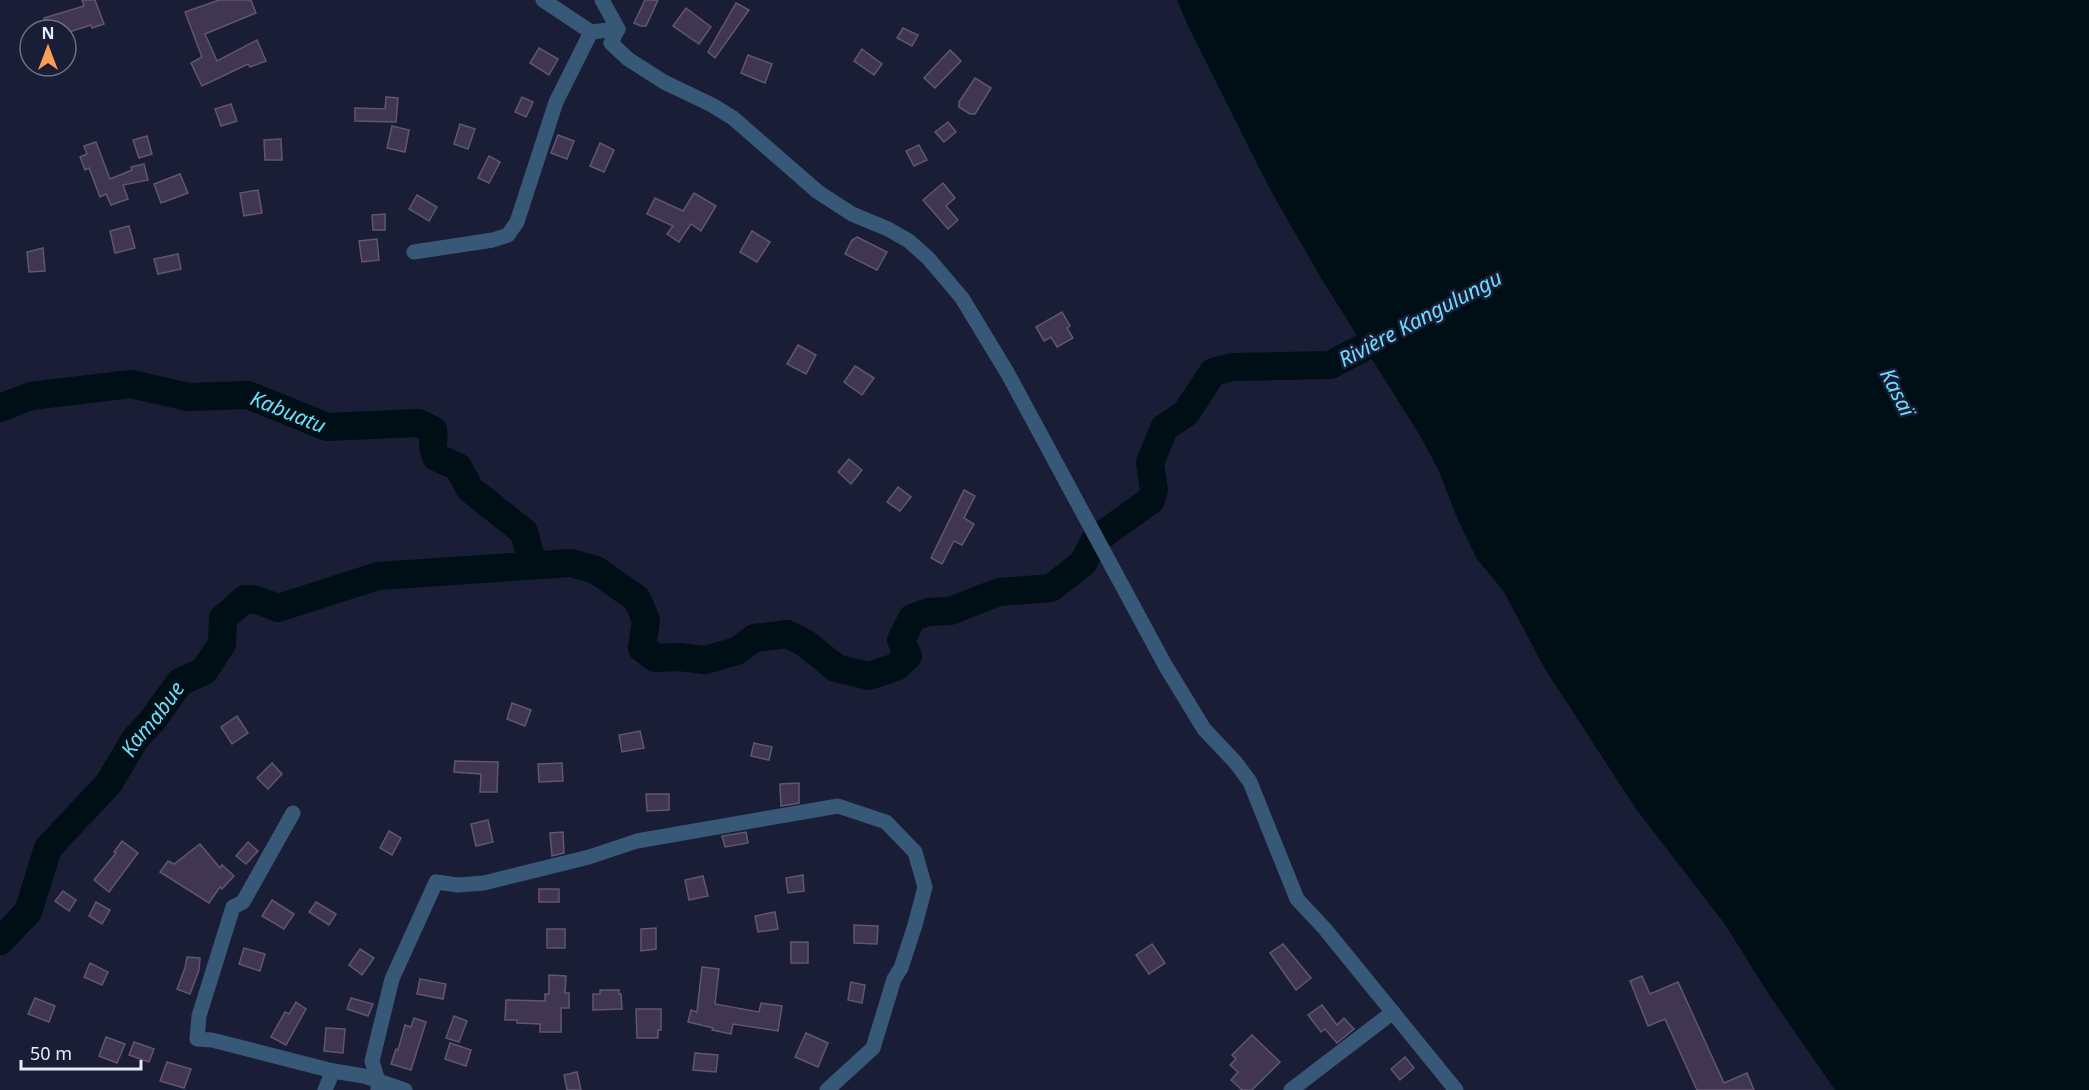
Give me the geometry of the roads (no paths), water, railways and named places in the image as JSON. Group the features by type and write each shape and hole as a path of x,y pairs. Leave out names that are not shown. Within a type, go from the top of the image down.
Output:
{"street":[{"path":"543,0 591,32 618,29"},
{"path":"603,0 618,29"},
{"path":"618,29 610,43 628,59 664,82 726,114 818,192 852,214 909,240 928,258 962,298 1008,374 1165,665 1204,729 1236,763 1250,782 1296,899 1325,929 1456,1090"},
{"path":"414,252 493,240 504,237 512,231 525,199 556,102 591,32"},
{"path":"378,1086 372,1061 392,979 436,882 458,885 484,883 557,866 637,842 838,806 886,822 915,852 925,887 901,968 894,980 873,1048 827,1090"},
{"path":"293,813 243,902 233,907 199,1016 197,1039 212,1040 364,1077 378,1086 405,1090"},
{"path":"1291,1090 1393,1012"},
{"path":"325,1090 333,1071"}],"water":[{"name":"Kasaï","path":"1177,0 2089,0 2089,1090 1835,1090 1770,996 1724,923 1636,809 1545,669 1504,592 1477,559 1458,520 1438,469 1419,434 1324,283 1271,191"}],"waterway":[{"name":"Rivière Kangulungu","path":"0,941 28,912 48,848 109,783 135,739 152,721 180,682 204,671 222,644 223,618 245,599 257,600 278,608 378,576 571,563 596,570 637,599 646,620 642,648 655,658 679,657 705,660 737,651 754,638 787,634 805,643 836,668 869,676 896,667 908,656 901,640 912,618 928,612 950,611 999,592 1051,588 1083,563 1095,540 1151,500 1154,490 1150,463 1164,428 1186,413 1213,372 1232,367 1330,365 1399,329"},
{"name":"Kabuatu","path":"0,408 31,396 131,384 188,397 248,395 327,427 418,423 433,430 436,457 458,467 470,489 524,532 533,565"}],"water label":[{"name":"Kamabue","path":"154,721"}]}
